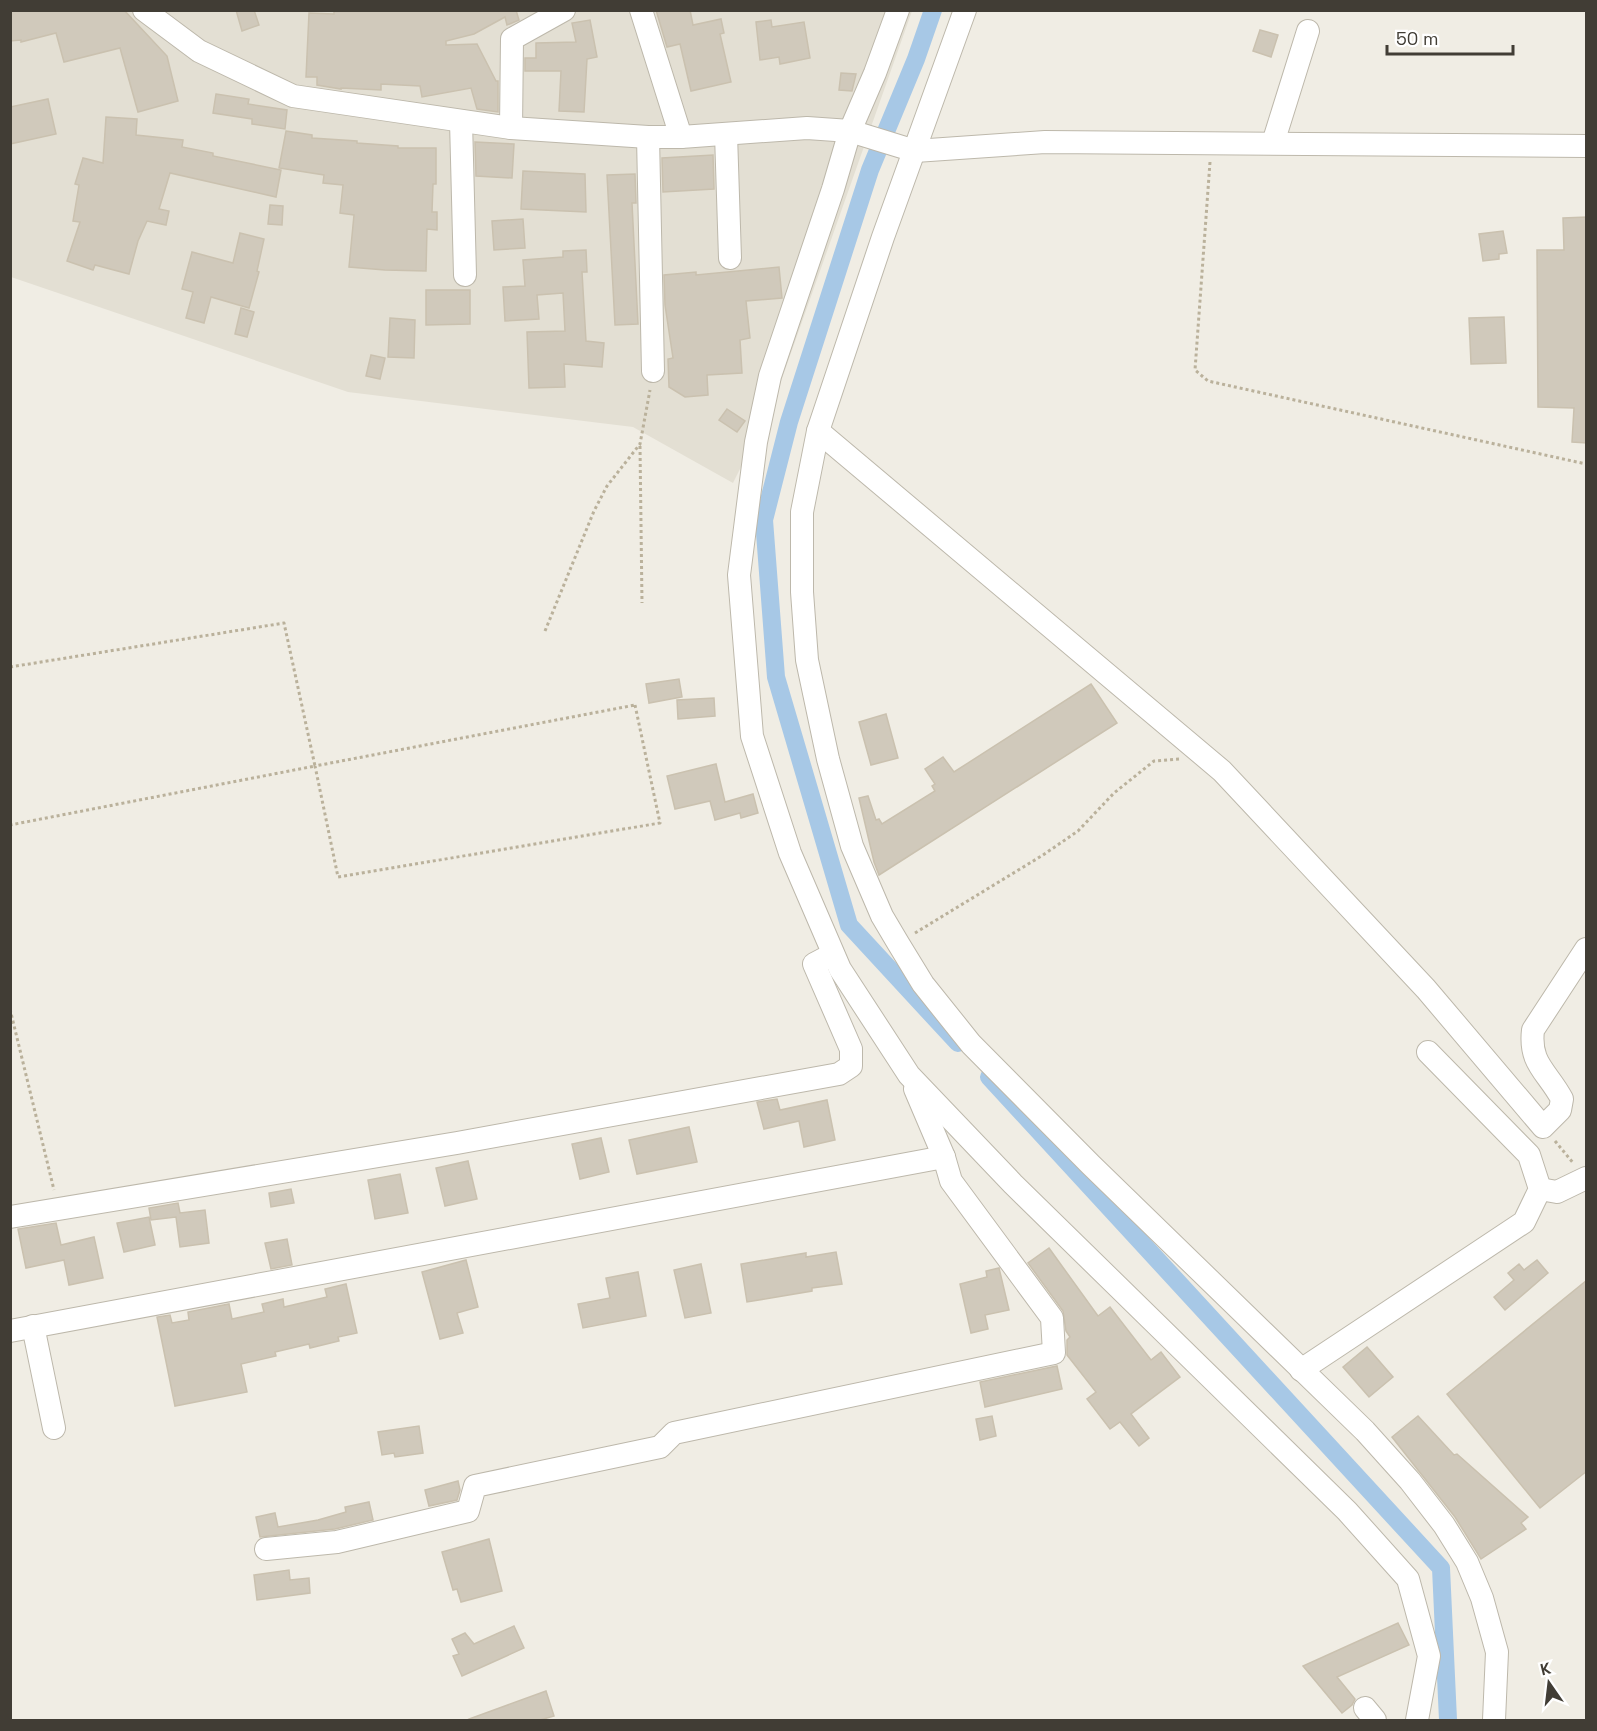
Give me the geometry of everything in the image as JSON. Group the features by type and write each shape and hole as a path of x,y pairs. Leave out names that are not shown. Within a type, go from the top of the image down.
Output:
{"street":[{"path":"144,10 200,51 293,96 511,128 648,137 681,137 807,128 855,132 915,151 1045,142 1587,146"},
{"path":"511,128 512,39 564,10"},
{"path":"642,10 681,137"},
{"path":"266,1549 337,1542 468,1511 475,1486 660,1447 674,1433 1054,1353 1052,1318 951,1181 944,1156 909,1075 840,969 790,853 752,736 739,575 756,442 770,376 833,189 898,10"},
{"path":"965,10 882,237 818,431 802,512 802,592 807,660 828,759 852,846 882,916 898,943 923,984 971,1044 1090,1165 1365,1431 1410,1481 1444,1525 1467,1562 1482,1598 1497,1652 1494,1720"},
{"path":"1273,142 1308,31"},
{"path":"461,121 465,275"},
{"path":"726,134 730,258"},
{"path":"648,137 653,371"},
{"path":"818,431 1221,771 1426,988 1543,1128 1560,1110 1562,1099 1535,1059 1531,1046 1533,1030 1587,948"},
{"path":"10,1217 457,1143 839,1074 851,1066 851,1049 814,964 833,954"},
{"path":"1301,1370 1524,1222 1540,1189 1530,1155 1428,1052"},
{"path":"909,1075 1013,1184 1347,1511 1408,1579 1429,1656 1417,1720"},
{"path":"10,1331 944,1156"},
{"path":"1540,1189 1557,1192 1586,1178"},
{"path":"33,1326 54,1428"}],"path":[{"path":"1212,142 1195,370 1208,381 1587,464"},
{"path":"642,603 640,444 653,371"},
{"path":"545,631 607,486 640,444"},
{"path":"10,667 284,623 315,766 338,877 660,823 635,705 315,766 10,825"},
{"path":"898,943 1043,855 1078,831 1114,793 1154,761 1206,757"},
{"path":"10,1009 59,1209"},
{"path":"1543,1128 1586,1178"}],"shaded area":[{"path":"11,11 912,11 774,401 733,483 633,427 348,392 11,277"}],"building":[{"path":"10,10 124,10 167,56 178,101 138,112 120,48 64,62 56,33 21,42 21,40 10,41"},
{"path":"236,10 254,10 259,25 242,31"},
{"path":"334,10 516,10 519,20 507,25 505,17 474,34 446,41 446,45 477,44 498,81 498,112 477,109 471,88 422,97 420,86 381,84 381,90 341,89 317,85 317,77 306,77 309,13 334,14"},
{"path":"656,10 690,10 693,25 721,19 724,33 720,34 731,82 691,91 680,44 667,47"},
{"path":"590,20 597,57 587,59 584,112 559,111 561,71 525,71 525,58 536,58 536,43 576,42 572,23"},
{"path":"771,20 772,27 804,22 810,58 780,64 779,57 760,60 756,22"},
{"path":"1260,30 1278,35 1271,57 1253,51"},
{"path":"841,73 856,74 852,91 839,90"},
{"path":"216,94 249,99 248,104 287,110 285,129 252,124 252,119 213,113"},
{"path":"48,99 56,134 10,144 10,107"},
{"path":"106,117 137,119 136,135 183,140 182,147 281,170 276,197 170,173 159,209 169,211 166,225 147,221 138,241 129,274 95,265 93,270 67,261 80,222 73,221 79,185 75,184 83,158 103,163"},
{"path":"286,131 312,135 312,138 357,141 357,143 398,146 398,148 436,148 436,184 433,184 432,212 437,212 437,230 427,229 426,271 349,267 354,215 340,213 343,185 323,183 324,175 279,168"},
{"path":"475,142 514,144 512,178 476,176"},
{"path":"713,155 714,189 663,192 662,158"},
{"path":"523,171 585,174 586,212 521,209"},
{"path":"635,174 636,203 632,203 638,324 615,325 607,175"},
{"path":"270,205 283,206 282,225 268,224"},
{"path":"1587,217 1587,443 1572,442 1574,408 1538,407 1537,250 1564,250 1563,218"},
{"path":"523,219 525,248 494,250 492,221"},
{"path":"1503,231 1507,253 1499,254 1499,259 1483,261 1479,234"},
{"path":"240,233 264,239 257,271 259,272 249,308 211,297 204,323 186,318 193,292 182,289 192,252 233,263"},
{"path":"586,250 587,272 582,272 586,341 604,343 602,367 564,364 565,387 529,388 527,332 565,331 563,293 537,295 539,319 505,321 503,287 525,286 523,260 563,257 563,251"},
{"path":"779,267 782,298 746,301 750,338 740,340 742,373 707,375 708,395 685,397 669,387 668,359 673,358 665,305 664,275 696,272 696,275"},
{"path":"426,290 470,290 470,324 426,325"},
{"path":"241,308 254,312 247,337 235,334"},
{"path":"1504,317 1506,363 1471,364 1469,318"},
{"path":"390,318 415,320 414,358 388,357"},
{"path":"371,355 385,358 380,379 366,376"},
{"path":"727,409 745,421 737,432 719,420"},
{"path":"679,679 682,697 649,703 646,684"},
{"path":"1091,684 1117,723 879,875 859,798 868,796 876,820 879,819 882,824 935,791 932,786 935,784 925,769 943,757 954,772"},
{"path":"714,698 715,716 678,719 677,700"},
{"path":"886,714 898,758 871,765 859,722"},
{"path":"716,764 725,802 753,794 758,813 741,818 740,813 715,820 710,801 675,809 667,776"},
{"path":"777,1099 780,1110 827,1100 835,1140 804,1147 799,1121 764,1129 757,1102"},
{"path":"689,1127 697,1162 637,1174 629,1140"},
{"path":"601,1138 609,1172 580,1179 572,1144"},
{"path":"468,1161 477,1199 445,1206 436,1168"},
{"path":"400,1174 408,1213 375,1219 368,1180"},
{"path":"291,1189 294,1203 271,1207 269,1193"},
{"path":"178,1203 180,1213 205,1210 209,1243 180,1247 176,1217 151,1220 149,1208"},
{"path":"149,1217 155,1245 124,1252 117,1223"},
{"path":"56,1223 61,1245 94,1237 103,1278 69,1285 64,1260 26,1268 18,1229"},
{"path":"287,1239 292,1265 271,1269 265,1243"},
{"path":"1049,1248 1098,1316 1110,1307 1151,1360 1161,1352 1180,1377 1131,1414 1149,1438 1139,1446 1120,1422 1110,1429 1087,1399 1096,1392 1067,1355 1067,1340 1070,1337 1066,1331 1063,1311 1028,1263"},
{"path":"836,1252 842,1284 747,1302 741,1264 806,1253 806,1257"},
{"path":"466,1260 478,1307 457,1313 463,1333 440,1339 422,1272"},
{"path":"1537,1260 1548,1273 1505,1310 1494,1297 1514,1280 1508,1273 1519,1264 1524,1270"},
{"path":"701,1264 711,1313 685,1318 674,1270"},
{"path":"999,1268 1009,1310 985,1315 988,1329 971,1333 960,1284 987,1277 986,1271"},
{"path":"638,1272 646,1316 583,1328 578,1304 610,1298 606,1278"},
{"path":"1587,1280 1587,1471 1540,1508 1447,1394"},
{"path":"346,1284 357,1333 338,1337 339,1341 310,1348 309,1344 275,1352 276,1356 241,1364 247,1392 175,1406 157,1317 170,1315 172,1323 189,1320 188,1312 229,1304 232,1319 264,1312 262,1304 283,1299 284,1307 327,1297 325,1289"},
{"path":"1367,1347 1393,1377 1369,1397 1343,1367"},
{"path":"1057,1366 1062,1389 985,1407 980,1382"},
{"path":"992,1416 996,1436 980,1440 976,1419"},
{"path":"1418,1416 1454,1455 1457,1454 1528,1517 1521,1523 1526,1529 1481,1559 1455,1517 1392,1437"},
{"path":"419,1426 423,1453 395,1457 394,1453 382,1455 378,1432"},
{"path":"458,1481 460,1490 457,1500 429,1506 425,1490"},
{"path":"369,1502 373,1520 335,1529 260,1537 256,1517 275,1513 278,1527 318,1520 346,1512 345,1507"},
{"path":"489,1539 502,1591 461,1602 457,1589 453,1590 442,1552"},
{"path":"289,1570 290,1580 309,1578 310,1593 257,1600 254,1575"},
{"path":"1398,1623 1409,1645 1337,1677 1355,1699 1352,1705 1342,1713 1303,1666"},
{"path":"514,1626 524,1648 462,1676 453,1656 459,1654 452,1639 465,1633 474,1644"},
{"path":"546,1691 554,1716 540,1720 469,1719"}],"waterway":[{"path":"933,10 916,59 870,170 789,422 764,520 776,677 849,925 958,1043"},
{"path":"989,1077 1441,1568 1448,1720"}]}
